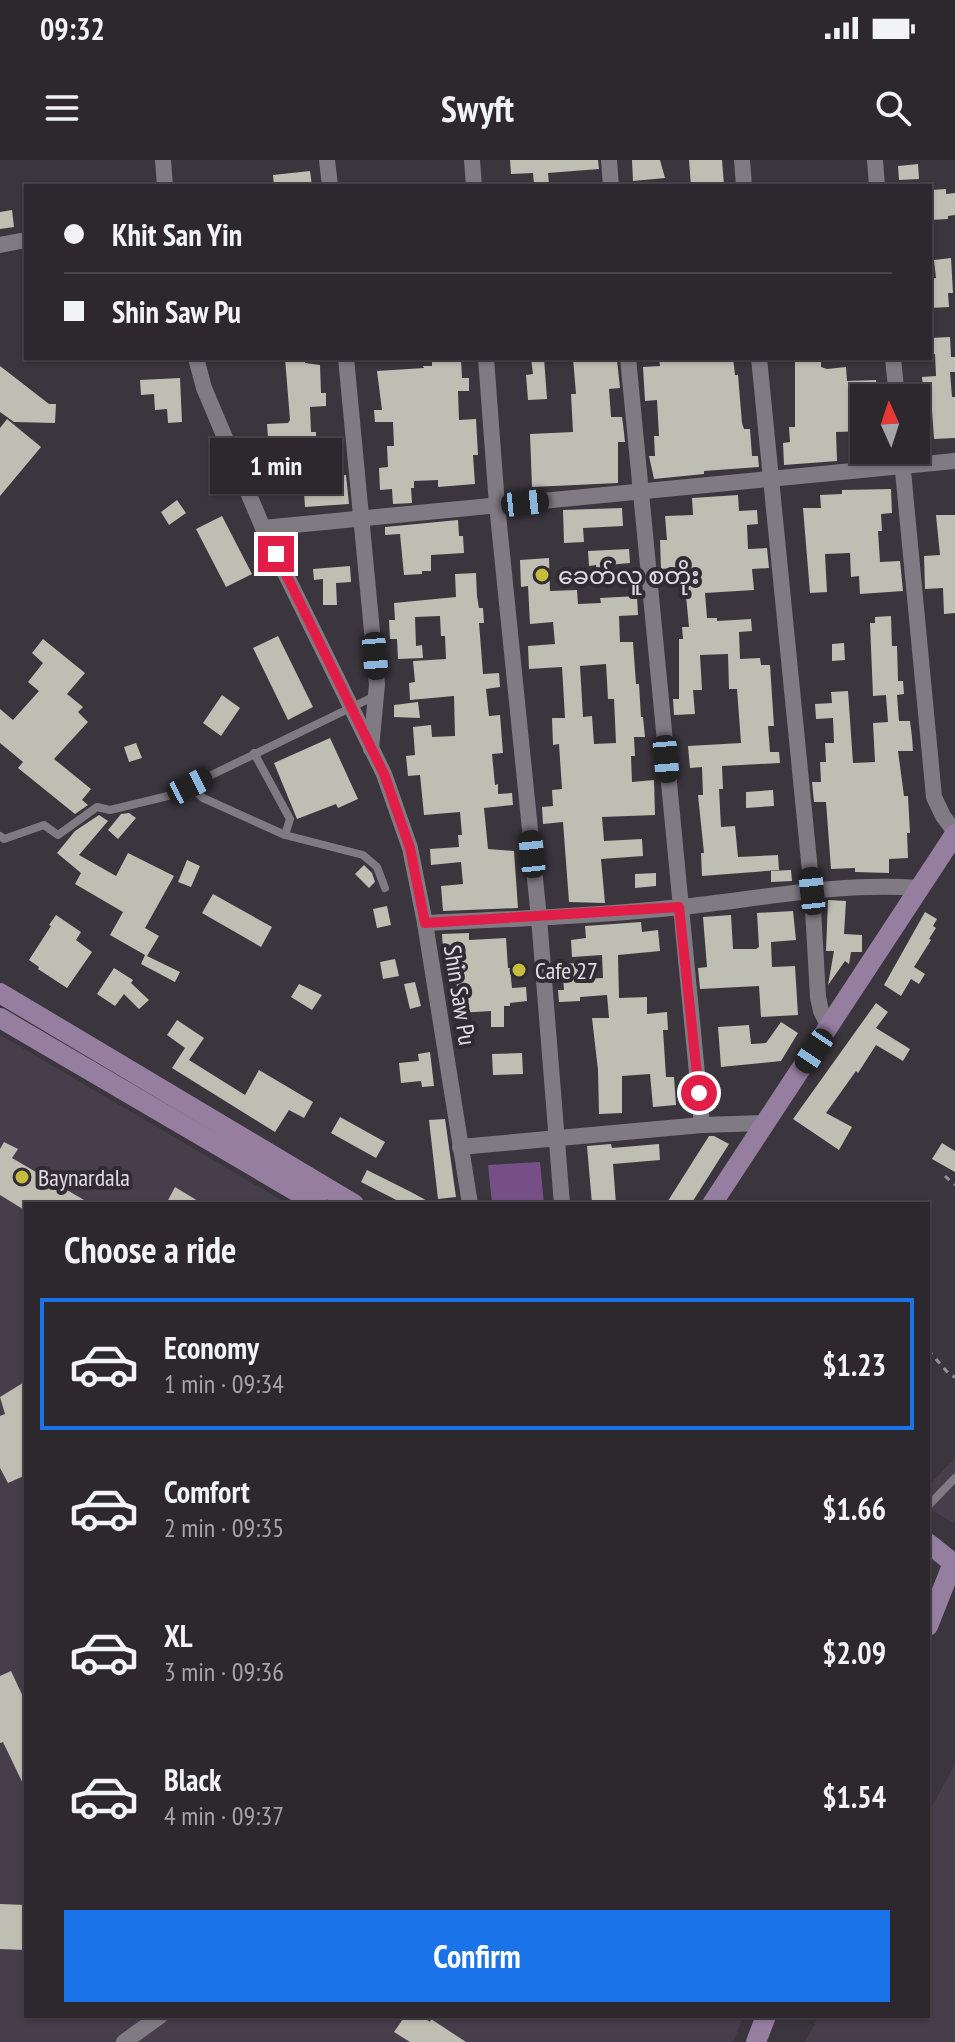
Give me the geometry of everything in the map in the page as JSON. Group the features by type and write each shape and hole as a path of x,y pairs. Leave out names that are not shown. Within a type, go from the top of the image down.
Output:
{"main road":[{"path":"713,1202 955,833"},
{"path":"0,993 351,1202"},
{"path":"0,1018 315,1202"},
{"path":"45,1045 54,1025"},
{"path":"930,1545 954,1564"},
{"path":"930,1553 954,1564"},
{"path":"930,1621 954,1564"},
{"path":"756,2042 765,2018"}],"street":[{"path":"163,160 165,184"},
{"path":"327,160 330,184"},
{"path":"472,160 474,184"},
{"path":"609,160 611,184"},
{"path":"742,160 744,184"},
{"path":"875,160 877,184"},
{"path":"0,245 24,240"},
{"name":"Shin Saw Pu","path":"197,360 204,388 263,528 384,774 410,848 470,1202"},
{"path":"346,360 377,695 371,749"},
{"path":"486,360 497,505 539,918 562,1202"},
{"path":"628,360 702,1125"},
{"path":"759,360 812,891 818,997 829,1027"},
{"path":"893,360 896,384"},
{"path":"930,460 955,461"},
{"path":"263,528 770,479 864,464"},
{"path":"903,464 934,797 955,833"},
{"path":"425,923 679,907 812,891 891,886 918,888"},
{"path":"460,1147 702,1125 766,1123"},
{"path":"124,2042 157,2018"}],"lane":[{"path":"1,840 44,825 58,835 97,807 110,810 145,803 190,786 377,695"},
{"path":"254,753 290,819 285,835"},
{"path":"190,786 203,798 285,835 363,855 377,867 385,888"},
{"path":"930,1504 955,1478"}],"path":[{"path":"945,1176 955,1185"},
{"path":"930,1352 955,1377"}],"shaded area":[{"path":"0,1035 285,1202 24,1202 24,2018 743,2018 733,2042 0,2042"},
{"path":"540,1162 544,1202 492,1202 488,1165"},
{"path":"955,1458 955,1524 930,1509 930,1484"},
{"path":"955,1764 955,2042 805,2042 818,2018 930,2018 930,1810"}],"building":[{"path":"510,160 598,160 599,169 548,173 549,184 534,184 533,173 511,174"},
{"path":"632,160 660,160 665,178 633,181"},
{"path":"689,160 722,160 724,184 691,184"},
{"path":"918,164 919,179 899,180 898,166"},
{"path":"310,171 312,184 274,184 273,175"},
{"path":"946,189 946,194 955,193 955,215 948,216 948,219 932,220 932,190"},
{"path":"12,210 14,227 0,229 0,212"},
{"path":"951,258 953,293 948,293 949,307 932,308 932,279 936,278 934,260"},
{"path":"950,337 951,357 955,357 955,372 950,372 952,397 955,397 955,438 934,439 930,384 923,384 922,377 936,376 935,354 932,355 932,338"},
{"path":"285,360 305,360 305,363 320,365 321,393 326,393 326,406 310,407 311,432 316,432 316,442 335,441 336,476 346,475 349,504 305,507 304,491 294,492 290,436 268,438 267,424 288,423"},
{"path":"461,360 462,378 469,378 469,391 458,391 459,420 476,419 478,455 473,455 475,484 438,487 438,480 414,481 412,503 393,504 392,489 380,490 379,468 388,467 387,446 394,446 393,422 375,422 374,410 382,410 377,371 424,368 432,366 432,361"},
{"path":"531,360 544,360 547,399 528,400 526,375 533,374"},
{"path":"573,360 617,360 620,388 609,389 611,417 622,417 625,442 618,442 618,483 532,487 530,434 573,432 571,394 576,394"},
{"path":"659,360 733,360 735,375 738,375 742,423 744,429 750,429 752,456 758,456 759,467 654,479 649,456 655,456 654,436 659,436 657,400 645,401 643,367 660,366"},
{"path":"795,360 814,360 827,369 846,367 847,381 876,380 876,384 850,384 850,432 836,432 837,461 784,465 783,443 790,442 789,427 795,427"},
{"path":"0,366 49,404 56,404 55,423 14,422 0,412"},
{"path":"180,378 182,422 168,423 167,409 155,410 154,394 141,395 140,380"},
{"path":"7,419 41,447 0,496 0,428"},
{"path":"891,489 892,513 881,514 882,531 878,531 880,562 900,561 903,591 860,594 859,576 851,577 850,553 825,554 827,592 810,593 803,508 821,508 820,495 842,494 842,490"},
{"path":"738,495 739,511 757,510 758,524 747,525 748,549 767,548 769,568 752,569 754,590 705,593 707,618 717,618 717,621 751,619 752,631 739,632 740,659 760,658 761,665 770,665 774,726 768,726 770,752 779,752 780,763 722,766 723,789 719,789 721,827 735,826 738,857 778,855 779,870 702,876 701,853 704,853 698,795 703,795 702,767 690,768 688,746 741,743 737,689 729,689 728,654 700,655 702,690 693,690 695,714 674,715 673,699 679,699 679,639 683,639 682,627 689,627 684,575 675,575 674,568 661,569 660,540 667,540 665,516 693,515 692,498"},
{"path":"177,500 186,513 169,525 161,512"},
{"path":"622,508 623,526 583,528 584,542 564,543 563,510"},
{"path":"936,515 955,515 955,613 944,614 943,588 925,589 924,556 940,555"},
{"path":"222,516 252,574 226,587 196,529"},
{"path":"458,520 464,553 431,555 431,571 404,575 400,534 385,535 385,527"},
{"path":"629,549 630,563 608,565 609,574 597,575 596,565 589,566 588,551"},
{"path":"549,558 550,591 577,590 578,604 601,603 600,598 637,596 638,615 619,616 620,642 633,642 645,737 634,737 632,782 654,780 655,815 602,817 604,841 642,839 643,856 601,859 605,903 569,902 563,822 543,824 542,807 553,806 552,790 562,789 559,744 553,745 552,718 565,718 562,667 529,669 528,646 555,644 553,622 530,624 528,586 521,587 520,560","holes":["606,664 608,699 614,699 616,743 594,744 592,716 583,717 580,666"]},
{"path":"350,566 351,582 336,583 337,605 323,605 323,579 314,580 313,569"},
{"path":"476,573 479,608 483,608 484,623 479,623 483,674 499,673 500,687 486,689 489,716 500,715 503,753 492,754 495,785 498,784 498,794 512,793 513,805 484,808 488,849 514,851 518,908 443,911 441,886 463,884 461,862 431,865 430,849 459,847 458,835 462,835 460,812 424,815 420,775 408,776 406,756 415,755 413,727 431,725 432,737 455,736 454,696 410,700 409,683 415,682 413,661 446,659 445,636 441,636 440,616 415,617 416,646 422,645 423,658 398,659 397,639 390,639 389,620 395,620 394,603 456,597 455,574"},
{"path":"891,616 892,646 897,646 898,681 903,681 904,694 897,695 899,721 910,721 913,751 898,751 904,796 908,796 908,858 889,859 889,873 855,872 855,868 831,869 826,802 814,802 812,782 821,782 820,762 826,762 825,743 834,743 833,718 816,719 815,704 832,703 831,692 848,691 853,763 875,762 873,723 888,722 886,695 873,696 870,623 875,623 875,617"},
{"path":"278,636 313,707 288,720 253,648"},
{"path":"43,639 85,673 67,694 83,707 78,712 88,722 54,759 91,789 82,800 88,805 75,814 18,768 23,762 0,743 0,709 13,720 39,691 28,682 43,663 32,653"},
{"path":"844,643 845,660 832,661 832,644"},
{"path":"222,695 240,708 221,736 203,723"},
{"path":"418,702 420,718 394,717 394,705"},
{"path":"330,738 358,799 297,819 274,763"},
{"path":"136,743 142,758 129,762 124,747"},
{"path":"773,790 774,806 746,808 746,792"},
{"path":"129,813 136,818 118,839 108,830 121,814"},
{"path":"99,815 108,821 79,855 116,876 128,853 174,876 145,928 159,936 147,956 180,972 175,982 141,964 145,955 110,935 123,912 75,884 81,873 57,853 75,831"},
{"path":"187,860 200,866 191,887 178,882"},
{"path":"364,865 375,882 369,888 355,874"},
{"path":"791,870 792,881 771,882 771,871"},
{"path":"656,873 656,886 635,888 635,874"},
{"path":"213,894 272,927 261,947 202,913"},
{"path":"828,900 846,901 844,934 862,935 862,952 851,952 849,964 845,961 828,985 834,951 826,951"},
{"path":"387,906 391,925 377,928 373,909"},
{"path":"793,911 796,940 771,942 772,967 795,966 798,1015 761,1017 759,986 700,989 698,968 707,967 703,917 731,915 733,949 756,949 759,947 757,913"},
{"path":"925,912 937,919 931,940 914,967 925,974 919,984 911,979 901,996 884,985"},
{"path":"56,915 81,932 76,940 92,952 67,988 29,960"},
{"path":"641,922 642,932 658,930 660,951 618,955 619,998 647,997 647,1014 667,1012 668,1030 663,1030 666,1077 674,1077 676,1105 653,1107 650,1074 622,1076 622,1113 599,1114 592,1018 609,1018 607,995 559,1002 558,990 564,990 562,964 578,963 579,979 603,978 602,955 572,957 571,940 586,938 585,926"},
{"path":"469,933 469,940 506,938 512,988 526,987 527,1001 504,1006 504,1027 491,1027 491,1011 459,1013 455,964 444,965 442,934"},
{"path":"395,959 399,976 383,979 380,962"},
{"path":"114,968 133,980 131,983 149,1000 139,1009 124,994 115,1006 97,994"},
{"path":"415,982 421,1006 410,1009 404,984"},
{"path":"299,984 322,995 312,1010 291,997"},
{"path":"876,1003 888,1012 876,1028 910,1049 903,1061 876,1045 826,1113 852,1127 839,1150 793,1119"},
{"path":"177,1020 204,1038 189,1060 245,1095 259,1070 313,1102 304,1118 289,1110 275,1132 172,1068 185,1048 167,1035"},
{"path":"781,1022 798,1033 781,1061 721,1067 718,1027 749,1025 751,1044 766,1043"},
{"path":"430,1052 434,1086 422,1087 421,1081 401,1083 399,1063 419,1061 418,1054"},
{"path":"522,1053 523,1074 493,1075 492,1054"},
{"path":"340,1117 385,1142 376,1158 331,1133"},
{"path":"445,1119 456,1197 438,1199 429,1120"},
{"path":"709,1136 729,1144 692,1202 667,1202"},
{"name":"Baynardala","path":"4,1142 18,1149 12,1158 88,1202 24,1202 24,1210 0,1195 0,1149"},
{"path":"942,1143 955,1151 955,1172 932,1159"},
{"path":"611,1144 612,1148 659,1144 660,1160 613,1164 616,1202 592,1202 587,1146"},
{"path":"367,1170 429,1202 400,1202 361,1182"},
{"path":"175,1187 200,1202 167,1202"},
{"path":"24,1382 24,1476 8,1483 0,1468 0,1416 5,1414 0,1397"},
{"path":"11,1671 24,1699 24,1786 3,1742 0,1743 0,1676"},
{"path":"0,1904 24,1905 24,1950 0,1949"},
{"path":"404,2018 424,2018 430,2022 431,2019 466,2042 410,2042 394,2032"}],"place":[{"name":"ခေတ်လူ စတိုး","path":"542,575"},
{"name":"Cafe 27","path":"519,970"},
{"name":"Baynardala","path":"22,1177"}],"route":[{"path":"276,554 384,774 410,848 425,923 679,907 699,1093"}]}
